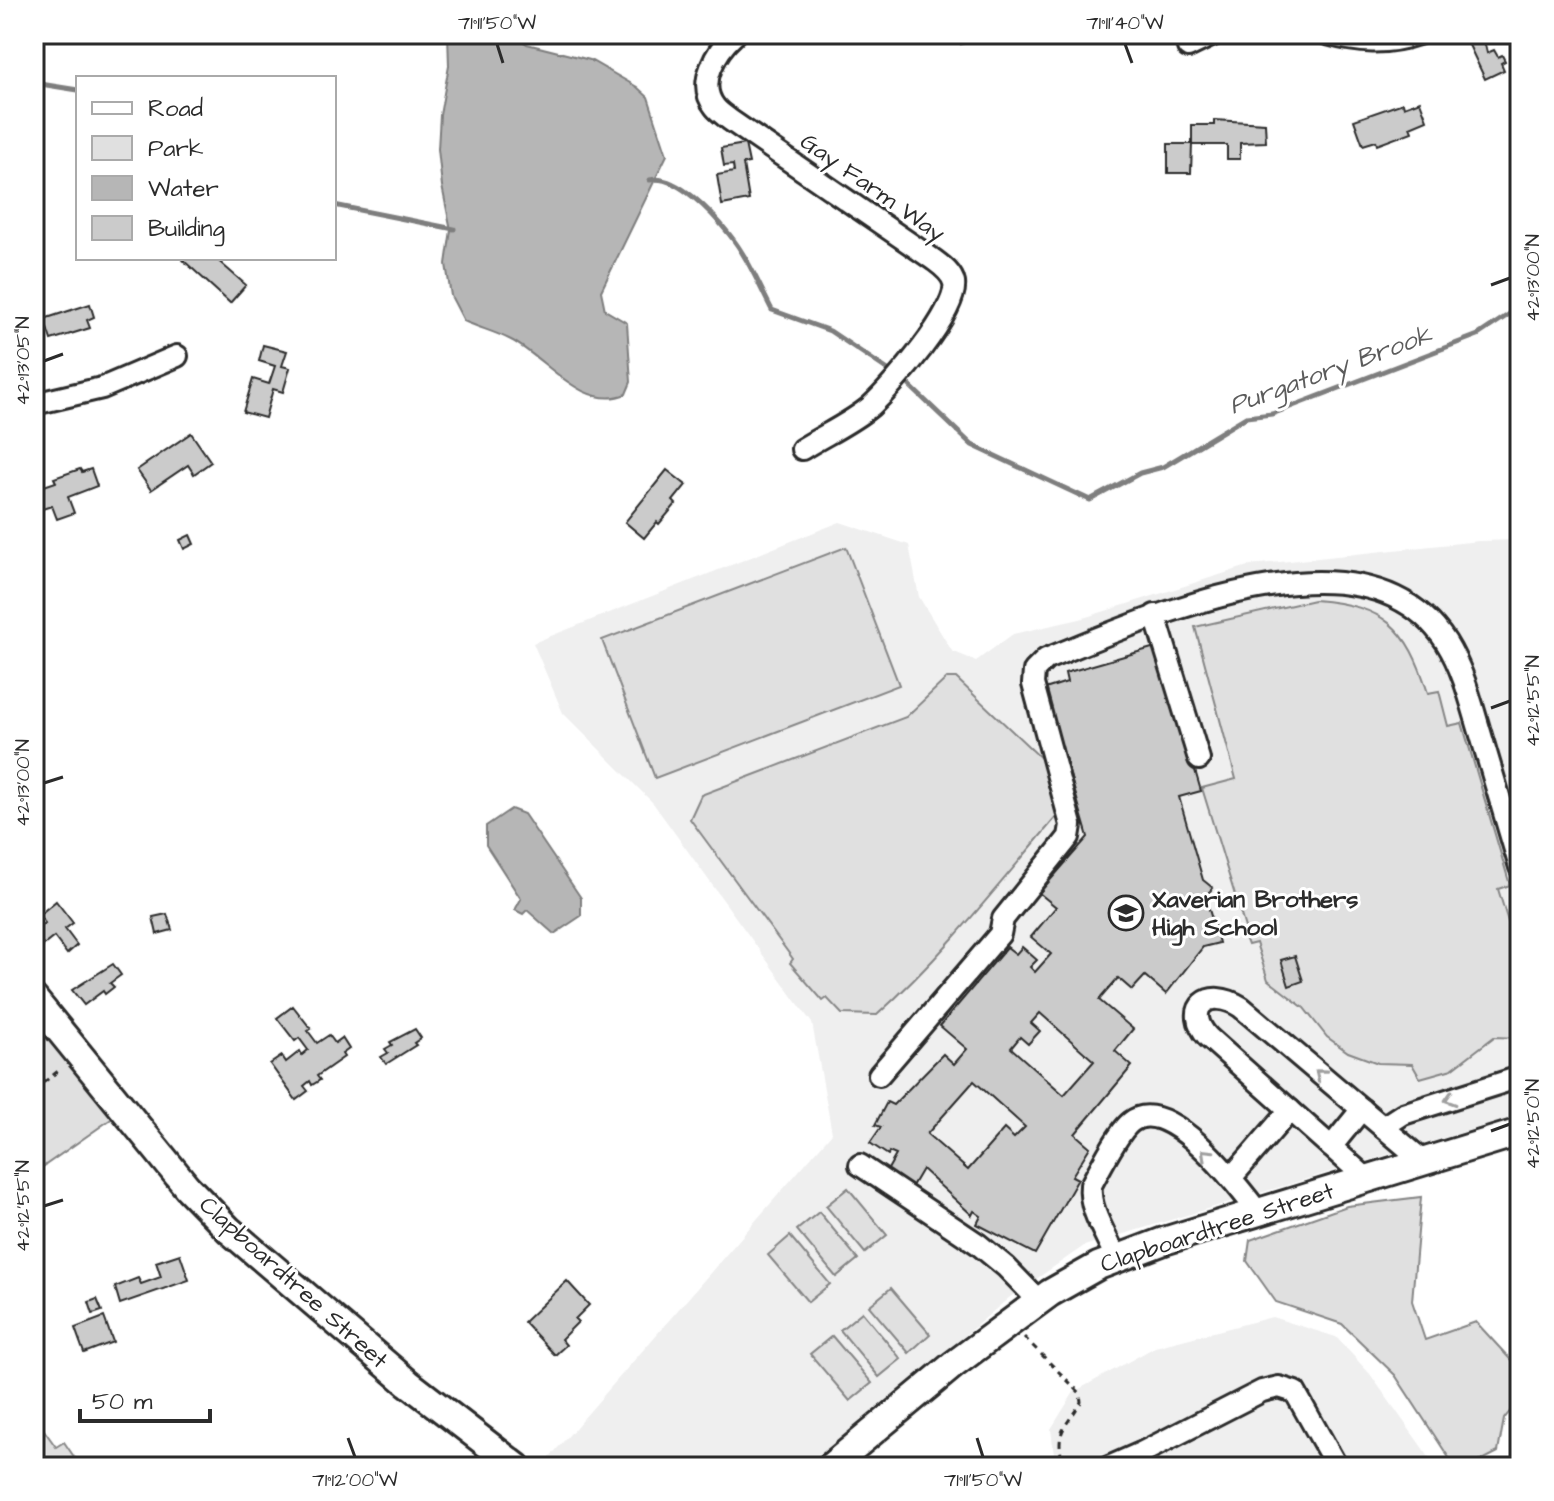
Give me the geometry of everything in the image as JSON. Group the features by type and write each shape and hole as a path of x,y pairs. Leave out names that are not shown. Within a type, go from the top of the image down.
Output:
{"main road":[{"name":"Clapboardtree Street","path":"34,999 187,1187 229,1230 408,1383 517,1467"},
{"name":"Clapboardtree Street","path":"830,1467 953,1365 1073,1278 1116,1258 1520,1132"}],"street":[{"name":"Gay Farm Way","path":"735,34 726,42 712,65 707,86 714,106 934,260 947,270 954,282 953,297 946,312 902,374 869,407 802,449"},
{"path":"1188,47 1215,34"},
{"path":"1327,34 1371,43 1418,34"},
{"path":"34,404 115,383 177,356"},
{"path":"879,1075 1000,934 1003,919 1069,837 1071,825 1033,684 1034,671 1046,659 1155,615 1268,585 1334,580 1383,591 1419,613 1445,641 1465,682 1520,867"},
{"path":"1155,615 1199,759"},
{"path":"1366,1178 1204,1032 1199,1017 1207,1000 1225,998 1241,1007 1423,1161"},
{"path":"1383,1127 1403,1114 1520,1077"},
{"path":"1331,1147 1362,1109"},
{"path":"1231,1178 1290,1110"},
{"path":"1116,1258 1090,1194 1091,1185 1129,1123 1141,1116 1164,1117 1179,1127 1231,1178 1258,1212"},
{"path":"860,1165 978,1244 1039,1301"},
{"path":"1109,1467 1262,1391 1279,1387 1295,1392 1337,1467"}],"path":[{"path":"34,1090 79,1055"},
{"path":"1012,1321 1080,1393 1081,1402 1062,1428 1059,1443 1064,1467"}],"shaded area":[{"name":"Xaverian Brothers High School","path":"840,522 909,545 919,597 952,651 976,661 1013,634 1080,619 1251,565 1479,541 1520,540 1520,1115 1084,1246 1010,1297 831,1449 800,1467 547,1467 543,1465 832,1133 812,1023 653,803 563,713 533,643"},
{"path":"1272,1317 1336,1337 1370,1374 1436,1467 1023,1467 1054,1454 1051,1429 1074,1392 1155,1347"}],"green space":[{"path":"846,547 899,685 655,778 602,640"},
{"path":"1314,600 1359,608 1376,614 1390,624 1411,651 1428,693 1439,691 1448,726 1462,723 1510,885 1498,889 1520,961 1520,1038 1494,1037 1452,1069 1420,1078 1412,1064 1378,1063 1348,1052 1327,1037 1304,1008 1268,980 1256,943 1248,945 1243,932 1246,931 1202,788 1236,779 1195,627"},
{"path":"947,678 956,678 1045,762 1058,815 902,992 877,1015 842,1014 827,998 823,1001 790,963 793,959 690,819 701,795 906,717"},
{"path":"34,1018 114,1117 34,1173"},
{"path":"848,1188 887,1235 865,1253 826,1206"},
{"path":"1421,1197 1412,1301 1425,1340 1476,1322 1520,1370 1520,1399 1504,1419 1498,1452 1469,1467 1455,1467 1395,1375 1342,1324 1276,1302 1247,1261 1250,1240 1347,1206"},
{"path":"819,1212 858,1259 836,1277 797,1230"},
{"path":"790,1236 830,1284 808,1302 768,1255"},
{"path":"891,1288 930,1334 909,1353 869,1306"},
{"path":"862,1312 901,1359 879,1377 840,1330"},
{"path":"832,1336 872,1383 850,1401 810,1354"},
{"path":"34,1416 56,1447 64,1442 81,1467 34,1467"}],"water":[{"path":"448,34 511,34 527,44 590,60 637,87 648,97 667,155 601,291 605,310 627,323 631,382 626,394 610,398 580,390 511,340 464,321 451,296 446,264 451,230 438,149 440,115 449,66"},
{"path":"511,809 524,814 581,898 581,916 554,934 527,910 523,914 515,910 521,899 486,845 486,826"}],"building":[{"path":"958,34 986,34 986,36 961,44"},
{"path":"1483,36 1487,53 1494,50 1505,61 1501,63 1504,70 1485,79 1468,43"},
{"path":"1420,101 1427,120 1410,127 1412,132 1377,145 1376,141 1363,145 1354,120 1403,103 1404,107"},
{"path":"1214,120 1265,123 1266,142 1240,143 1240,159 1227,159 1227,145 1192,145 1192,125 1214,125"},
{"path":"745,144 749,163 743,164 749,200 722,205 717,175 734,172 733,165 724,166 721,148"},
{"path":"1168,144 1192,144 1191,173 1168,173"},
{"path":"183,260 217,260 246,285 230,303"},
{"path":"90,304 94,317 87,320 90,328 51,340 44,319"},
{"path":"263,345 287,351 282,366 290,368 283,392 273,389 265,418 243,412 253,379 269,384 275,366 259,361"},
{"path":"191,433 211,462 194,474 188,465 151,490 137,470"},
{"path":"80,469 82,472 91,469 97,486 68,497 74,513 57,519 52,506 42,509 35,489"},
{"path":"667,470 686,485 673,501 676,504 644,538 625,522"},
{"path":"190,535 194,544 184,549 180,540"},
{"path":"1159,646 1201,791 1179,797 1203,880 1213,888 1205,896 1218,930 1219,943 1203,947 1166,994 1145,976 1132,990 1118,978 1099,1000 1133,1029 1115,1051 1132,1066 1075,1134 1090,1147 1072,1176 1078,1179 1035,1254 977,1224 981,1216 974,1211 972,1215 922,1169 912,1186 887,1171 896,1155 889,1152 888,1155 870,1143 881,1127 875,1125 887,1102 893,1105 943,1054 954,1064 967,1049 940,1026 1007,947 1016,954 1022,947 1037,960 1030,967 1035,972 1051,954 1031,937 1056,907 1039,893 1088,837 1045,689 1067,682 1065,673","holes":["1040,1013 1094,1061 1064,1095 1011,1048 1020,1037 1028,1044 1040,1031 1031,1023","974,1081 1025,1127 1014,1138 1004,1129 968,1170 927,1134"]},
{"path":"56,901 73,923 65,929 77,945 67,954 54,937 40,948 34,941 34,931 45,923 39,915"},
{"path":"167,914 172,930 157,934 153,917"},
{"path":"1295,956 1303,981 1289,986 1281,960"},
{"path":"113,964 121,975 110,983 114,987 84,1005 72,990"},
{"path":"293,1006 311,1029 308,1031 317,1043 329,1035 335,1043 342,1038 349,1049 342,1054 344,1057 317,1076 320,1080 312,1085 310,1081 304,1086 308,1091 296,1100 270,1064 282,1056 286,1062 300,1051 302,1055 308,1050 299,1038 295,1041 277,1018"},
{"path":"415,1029 421,1038 414,1043 416,1045 386,1064 381,1057 388,1053 385,1049 392,1045 390,1042"},
{"path":"180,1254 189,1280 120,1304 115,1287 138,1278 141,1284 161,1277 156,1262"},
{"path":"567,1281 589,1305 561,1339 566,1345 555,1355 524,1322"},
{"path":"97,1299 102,1311 93,1314 89,1302"},
{"path":"104,1317 113,1342 84,1353 75,1328"}],"waterway":[{"name":"Purgatory Brook","path":"34,83 76,90"},
{"name":"Purgatory Brook","path":"650,180 671,183 682,189 714,217 741,252 772,310 830,331 888,370"},
{"name":"Purgatory Brook","path":"336,205 454,229"},
{"name":"Purgatory Brook","path":"910,386 972,445 1090,500 1140,473 1163,467 1246,417 1272,414 1478,335 1520,307"}],"place":[{"name":"Xaverian Brothers High School","path":"1126,913"}]}
